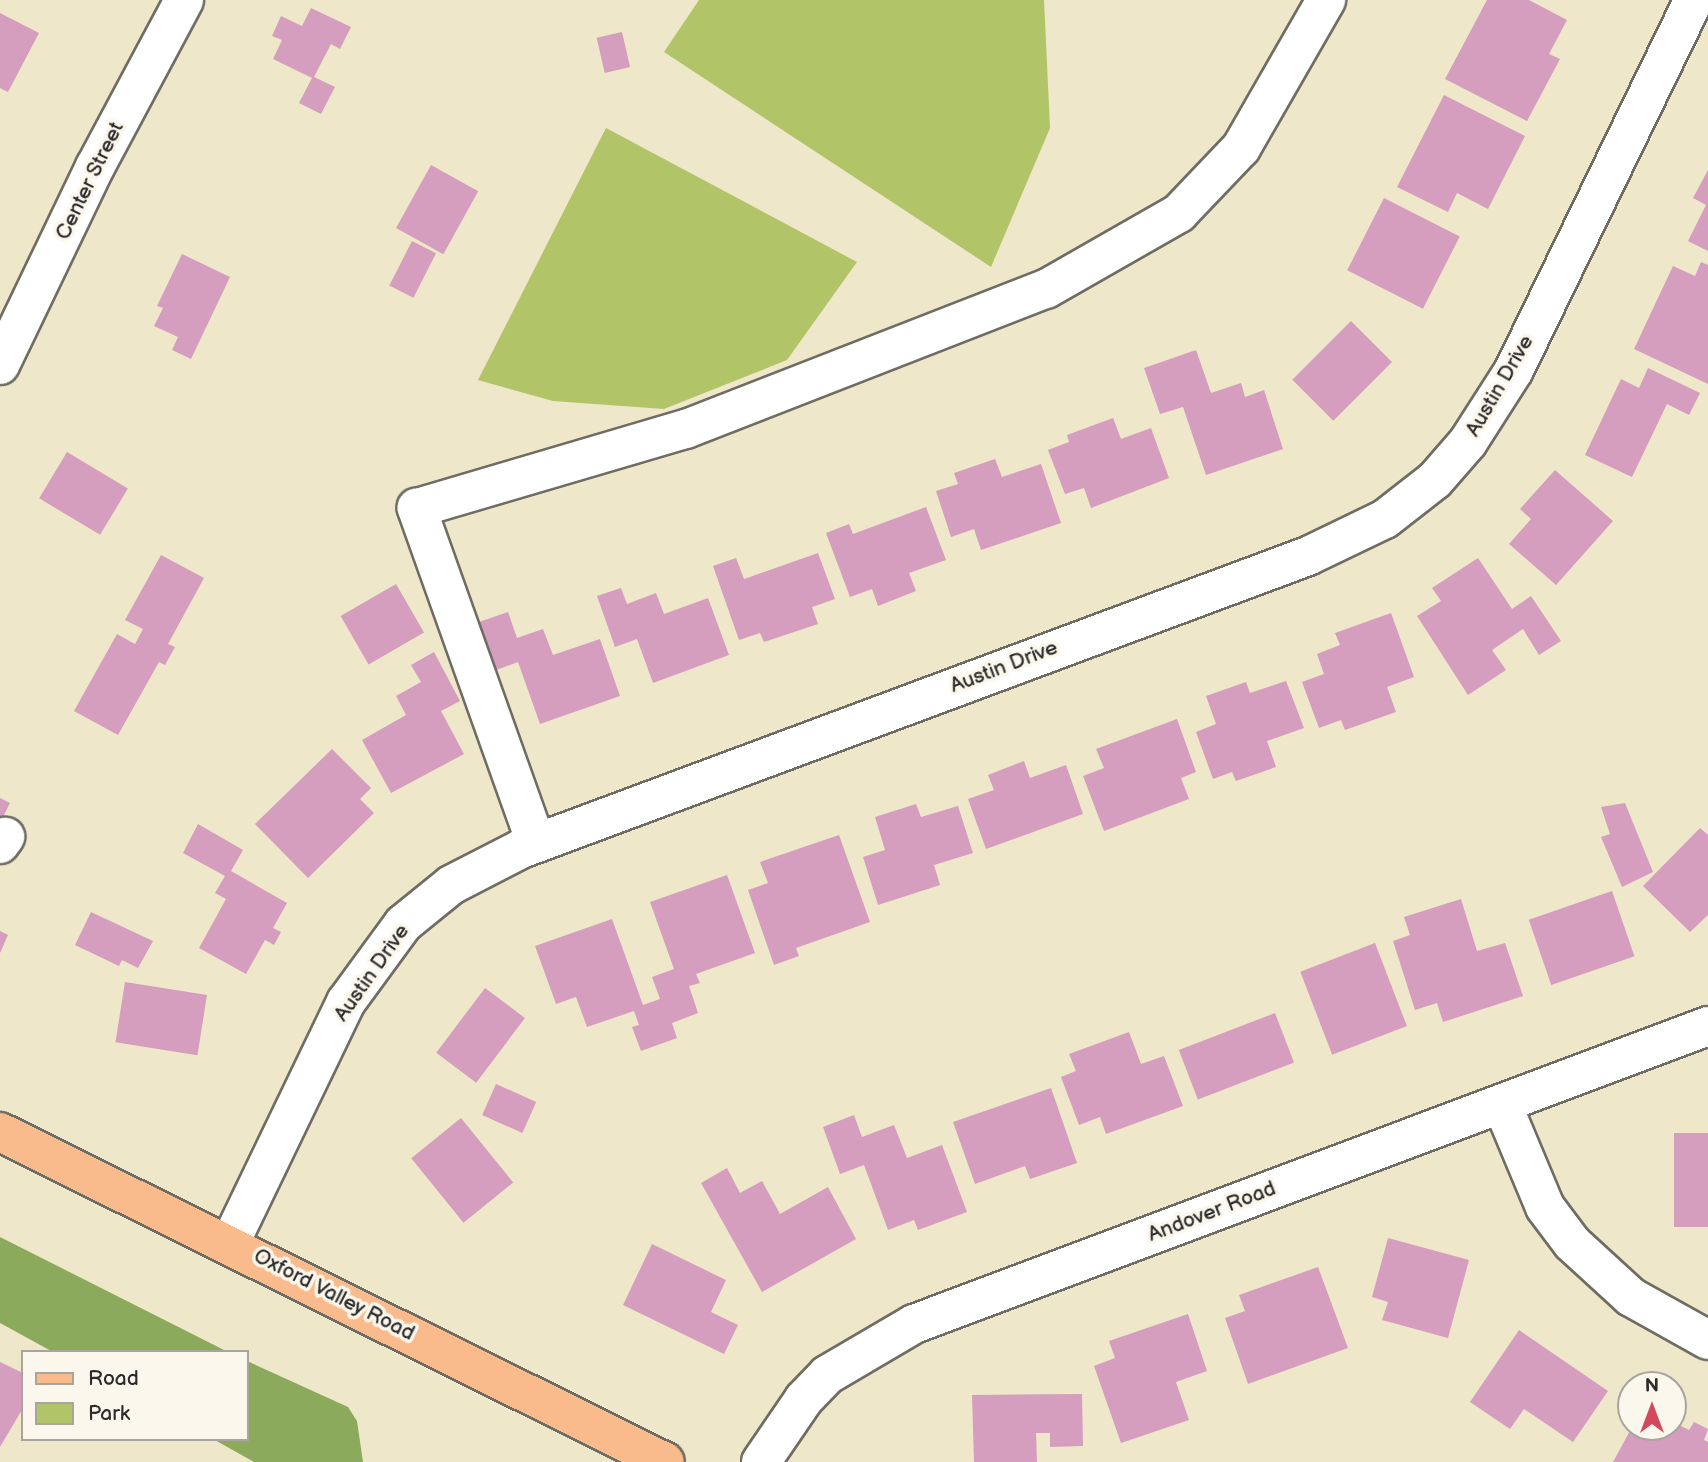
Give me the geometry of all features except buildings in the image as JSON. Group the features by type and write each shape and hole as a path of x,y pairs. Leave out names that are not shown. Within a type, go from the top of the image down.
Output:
{"main road":[{"name":"Oxford Valley Road","path":"0,1132 230,1243 666,1462"}],"street":[{"name":"Center Street","path":"0,365 94,167 184,0"},
{"path":"536,843 417,508 686,429 1046,289 1179,214 1241,148 1326,0"},
{"name":"Austin Drive","path":"230,1243 346,1002 402,924 451,885 536,843 1308,556 1385,519 1435,480 1468,442 1514,370 1694,0"},
{"name":"Andover Road","path":"761,1462 804,1399 827,1375 914,1324 1708,1026"},
{"path":"1502,1104 1545,1207 1572,1243 1631,1297 1708,1340"}],"green space":[{"path":"699,0 1044,0 1050,128 991,267 664,52"},
{"path":"606,128 857,262 787,360 664,409 553,401 478,380"},
{"path":"0,1237 224,1350 49,1350 0,1323"},
{"path":"248,1361 348,1407 357,1421 363,1462 254,1462 217,1441 248,1441"}]}
